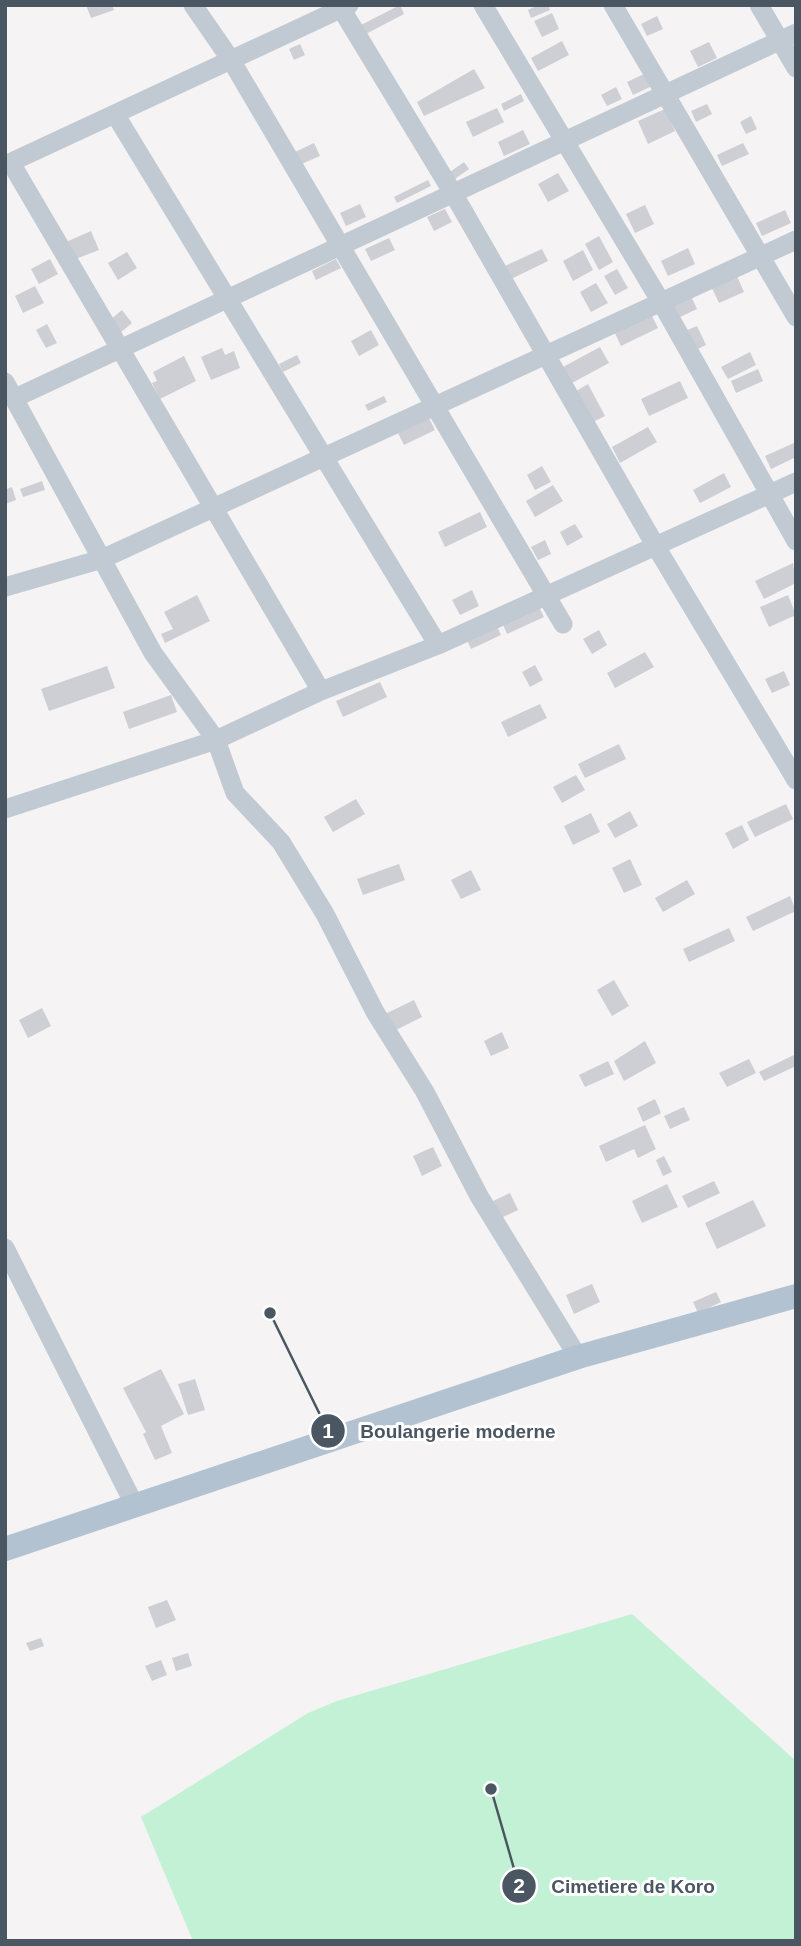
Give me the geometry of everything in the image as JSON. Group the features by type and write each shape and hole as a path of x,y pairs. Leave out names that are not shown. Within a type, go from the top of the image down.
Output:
{"main road":[{"path":"5,1549 578,1357 796,1296"}],"street":[{"path":"193,5 231,60 563,624"},
{"path":"483,5 661,302 796,541"},
{"path":"613,5 796,317"},
{"path":"758,5 788,37 796,68"},
{"path":"321,691 120,348 8,164 343,7 655,545 796,780"},
{"path":"578,1357 479,1196 425,1092 375,1012 325,914 281,842 235,793 216,740 153,653 10,390 120,348 788,37"},
{"path":"115,114 438,645"},
{"path":"5,587 102,559 796,240"},
{"path":"5,809 216,740 321,691 438,645 796,482"},
{"path":"5,1248 134,1504"}],"green space":[{"path":"632,1614 796,1761 796,1941 193,1941 141,1817 308,1713 337,1701"}],"building":[{"path":"86,5 112,5 114,10 91,18"},
{"path":"400,5 404,14 364,35 359,26"},
{"path":"538,5 548,5 550,10 531,18 528,10"},
{"path":"552,13 559,29 542,37 534,21"},
{"path":"657,16 663,29 647,36 641,24"},
{"path":"562,41 569,55 538,71 531,58"},
{"path":"709,42 717,58 698,67 690,51"},
{"path":"300,44 305,55 294,60 289,49"},
{"path":"474,69 485,88 424,116 417,102"},
{"path":"646,73 652,86 633,95 627,82"},
{"path":"616,87 622,99 607,106 601,95"},
{"path":"521,94 524,101 504,111 501,104"},
{"path":"707,104 712,114 696,122 691,111"},
{"path":"497,108 504,122 473,137 466,122"},
{"path":"665,109 675,131 648,144 638,121"},
{"path":"751,116 757,129 746,134 740,122"},
{"path":"523,130 530,144 504,156 498,142"},
{"path":"314,143 320,156 299,165 293,153"},
{"path":"743,143 749,154 722,166 717,155"},
{"path":"464,162 469,169 452,181 447,174"},
{"path":"558,173 569,191 548,202 538,184"},
{"path":"428,180 431,186 397,203 394,197"},
{"path":"360,204 366,217 346,226 340,213"},
{"path":"645,205 654,224 635,233 626,214"},
{"path":"445,209 452,222 434,231 427,217"},
{"path":"785,210 791,223 762,236 756,223"},
{"path":"91,231 99,250 73,260 66,242"},
{"path":"599,236 613,262 599,270 585,244"},
{"path":"389,238 395,250 371,261 365,249"},
{"path":"688,248 695,264 668,276 661,261"},
{"path":"542,249 548,261 511,279 505,266"},
{"path":"583,250 593,270 573,281 563,261"},
{"path":"127,252 137,268 118,280 108,263"},
{"path":"50,259 58,274 39,284 31,269"},
{"path":"336,259 341,268 316,280 312,271"},
{"path":"617,269 628,288 615,295 604,276"},
{"path":"736,274 744,292 719,303 711,286"},
{"path":"596,283 608,303 591,312 580,292"},
{"path":"35,286 44,303 23,313 15,296"},
{"path":"691,296 697,309 678,318 672,305"},
{"path":"122,310 132,323 120,333 110,320"},
{"path":"651,314 658,328 621,346 614,331"},
{"path":"47,324 57,343 46,348 36,330"},
{"path":"697,326 706,345 694,351 685,331"},
{"path":"371,330 379,345 359,356 351,341"},
{"path":"600,347 609,363 572,383 563,367"},
{"path":"222,348 225,355 234,351 240,368 211,380 201,357"},
{"path":"750,352 756,365 728,379 721,367"},
{"path":"297,355 301,363 283,372 279,364"},
{"path":"184,356 196,381 160,399 152,383 157,381 153,372"},
{"path":"758,369 763,381 736,393 731,381"},
{"path":"680,381 688,398 649,416 641,399"},
{"path":"588,384 605,416 593,422 576,391"},
{"path":"384,396 387,402 368,411 365,405"},
{"path":"428,416 435,430 404,445 397,431"},
{"path":"648,427 657,442 620,463 612,447"},
{"path":"794,443 796,457 771,469 765,456"},
{"path":"542,466 551,482 535,490 527,475"},
{"path":"724,473 731,487 700,503 693,490"},
{"path":"42,481 45,490 23,497 20,489"},
{"path":"553,485 563,501 535,517 526,501"},
{"path":"12,487 16,500 5,504 5,490"},
{"path":"480,512 487,527 445,547 438,532"},
{"path":"575,524 583,537 567,546 560,532"},
{"path":"545,540 551,554 538,560 531,547"},
{"path":"793,563 796,583 764,599 755,581"},
{"path":"472,590 479,606 460,615 452,600"},
{"path":"197,595 210,621 165,643 161,634 173,629 164,612"},
{"path":"788,595 796,615 769,627 760,607"},
{"path":"538,605 544,617 507,634 502,622"},
{"path":"497,626 501,635 471,649 467,640"},
{"path":"599,630 607,645 592,654 583,639"},
{"path":"645,652 654,667 615,688 607,673"},
{"path":"535,665 543,680 530,687 522,672"},
{"path":"107,666 115,688 49,711 41,689"},
{"path":"784,671 790,685 772,693 765,679"},
{"path":"380,682 387,697 343,717 336,701"},
{"path":"171,695 177,712 129,729 123,712"},
{"path":"540,704 547,718 508,737 501,722"},
{"path":"619,744 626,759 585,778 578,764"},
{"path":"576,775 585,790 562,803 553,787"},
{"path":"356,799 365,814 333,832 324,817"},
{"path":"786,804 793,819 755,837 747,822"},
{"path":"630,811 638,826 615,838 607,824"},
{"path":"591,813 600,832 573,845 564,826"},
{"path":"742,825 749,840 733,849 725,833"},
{"path":"630,859 642,885 624,893 612,868"},
{"path":"399,864 405,880 363,895 357,879"},
{"path":"471,870 481,890 461,899 451,880"},
{"path":"687,880 695,894 663,912 655,898"},
{"path":"790,896 796,911 753,931 746,917"},
{"path":"729,928 735,941 689,962 683,949"},
{"path":"614,980 629,1006 612,1016 597,990"},
{"path":"414,1000 422,1017 394,1031 385,1014"},
{"path":"42,1008 51,1026 28,1038 19,1020"},
{"path":"502,1032 509,1048 491,1056 484,1041"},
{"path":"645,1041 656,1063 624,1081 614,1061"},
{"path":"796,1054 796,1066 764,1081 759,1072"},
{"path":"749,1059 756,1073 727,1087 719,1073"},
{"path":"608,1061 614,1074 585,1087 579,1075"},
{"path":"655,1099 661,1113 643,1122 637,1108"},
{"path":"684,1107 690,1120 670,1129 664,1116"},
{"path":"645,1125 656,1149 638,1158 634,1149 606,1162 599,1146"},
{"path":"433,1147 442,1166 422,1176 413,1156"},
{"path":"664,1156 672,1172 663,1176 656,1160"},
{"path":"714,1181 720,1193 688,1208 682,1196"},
{"path":"667,1184 678,1207 642,1223 632,1201"},
{"path":"510,1193 518,1210 499,1219 491,1202"},
{"path":"753,1200 766,1226 717,1249 705,1223"},
{"path":"592,1284 600,1302 574,1314 566,1295"},
{"path":"716,1292 721,1302 698,1313 693,1302"},
{"path":"161,1369 184,1414 161,1426 172,1453 155,1460 143,1434 146,1432 123,1388"},
{"path":"195,1379 205,1410 188,1415 178,1384"},
{"path":"167,1600 176,1620 156,1628 148,1607"},
{"path":"41,1638 44,1646 30,1651 26,1643"},
{"path":"188,1653 192,1666 176,1671 172,1658"},
{"path":"161,1660 167,1675 152,1681 145,1666"}],"place":[{"name":"Boulangerie moderne","path":"270,1313"},
{"name":"Cimetiere de Koro","path":"491,1789"}]}
